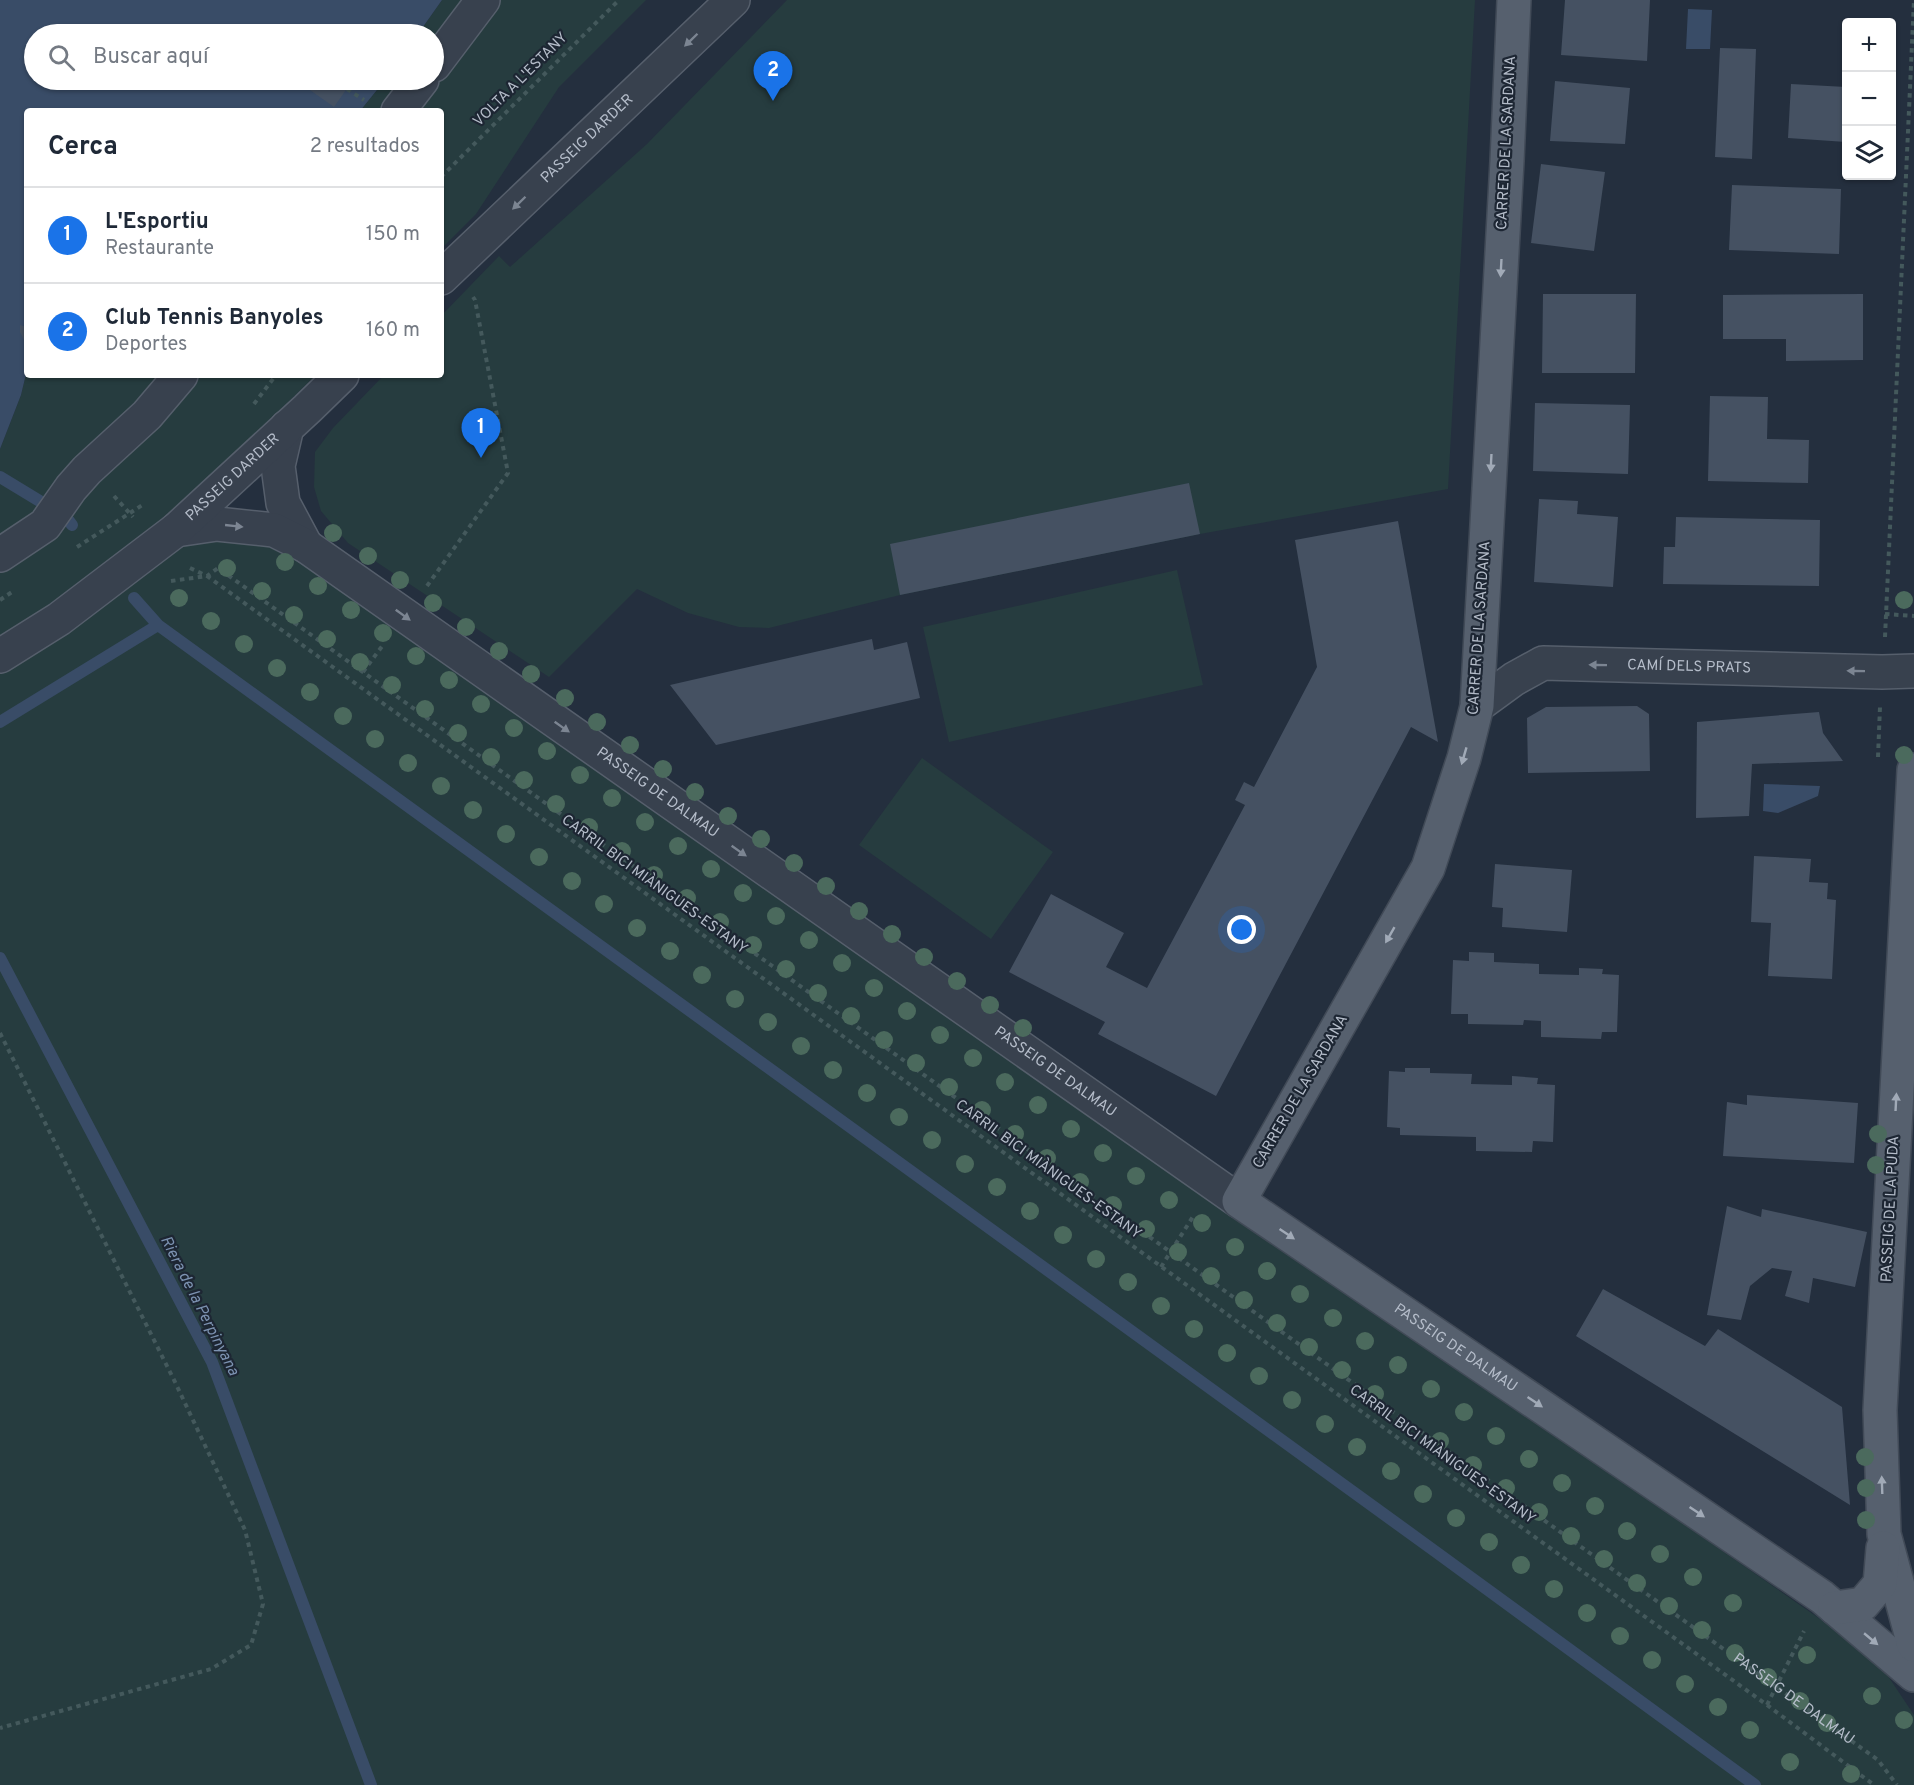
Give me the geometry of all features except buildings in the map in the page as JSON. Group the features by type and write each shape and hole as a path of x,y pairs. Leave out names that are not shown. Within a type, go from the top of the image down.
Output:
{"main road":[{"name":"CARRER DE LA SARDANA","path":"1239,1201 1428,868 1464,758 1477,706 1514,0"},
{"name":"PASSEIG DE LA PUDA","path":"1914,770 1880,1410 1884,1534 1914,1645"},
{"name":"PASSEIG DE DALMAU","path":"1239,1201 1822,1597 1914,1675"},
{"path":"1835,1608 1863,1604 1880,1584 1884,1534"}],"street":[{"path":"444,52 483,0"},
{"name":"PASSEIG DARDER","path":"444,274 733,0"},
{"path":"400,108 414,90"},
{"path":"0,555 45,525 79,479 147,415 178,378"},
{"name":"PASSEIG DARDER","path":"0,656 59,619 176,530 339,378"},
{"path":"287,427 278,466 283,503 306,546"},
{"name":"PASSEIG DE DALMAU","path":"176,530 218,524 274,530 306,546 1239,1201"},
{"name":"CAMÍ DELS PRATS","path":"1477,706 1514,679 1543,663 1914,671"}],"path":[{"name":"VOLTA A L'ESTANY","path":"444,174 619,0"},
{"path":"349,90 367,102"},
{"path":"426,588 508,473 475,300 444,276"},
{"path":"248,410 274,378"},
{"path":"71,551 150,500"},
{"name":"PASSEIG DE DALMAU","path":"218,568 1878,1760 1897,1785"},
{"name":"CARRIL BICI MIÀNIGUES-ESTANY","path":"207,576 1856,1769 1874,1785"},
{"path":"1885,614 1914,616"},
{"path":"0,1033 175,1382 245,1530 263,1604 251,1645 211,1669 0,1728"}],"green space":[{"path":"442,0 646,0 559,87 476,214 444,246 444,108 362,108 377,90 444,90 444,24 425,24"},
{"path":"787,0 1475,0 1448,489 1200,534 900,595 769,628 739,627 688,613 637,589 549,677 348,543 321,511 314,487 315,452 333,428 381,378 444,378 444,313 499,256 510,267 647,144"},
{"path":"25,378 313,378 202,486 248,523 1876,1658 1914,1715 1914,1785 0,1785 0,449 21,395"},
{"path":"1177,570 1203,685 949,742 923,627"},
{"path":"922,758 1053,852 991,939 859,845"}],"water":[{"path":"0,0 442,0 425,24 24,24 24,90 377,90 362,108 24,108 25,378 21,395 0,449"},
{"path":"1688,9 1712,10 1710,49 1686,49"},
{"path":"1764,784 1820,786 1818,796 1778,813 1763,811"}],"waterway":[{"path":"0,477 66,517 72,525"},
{"path":"134,598 158,625 1755,1785"},
{"path":"0,722 158,625"},
{"name":"Riera de la Perpinyana","path":"0,958 212,1362 371,1785"}],"place":[{"name":"Club Tennis Banyoles","path":"773,101"},
{"name":"L'Esportiu","path":"481,458"}]}
